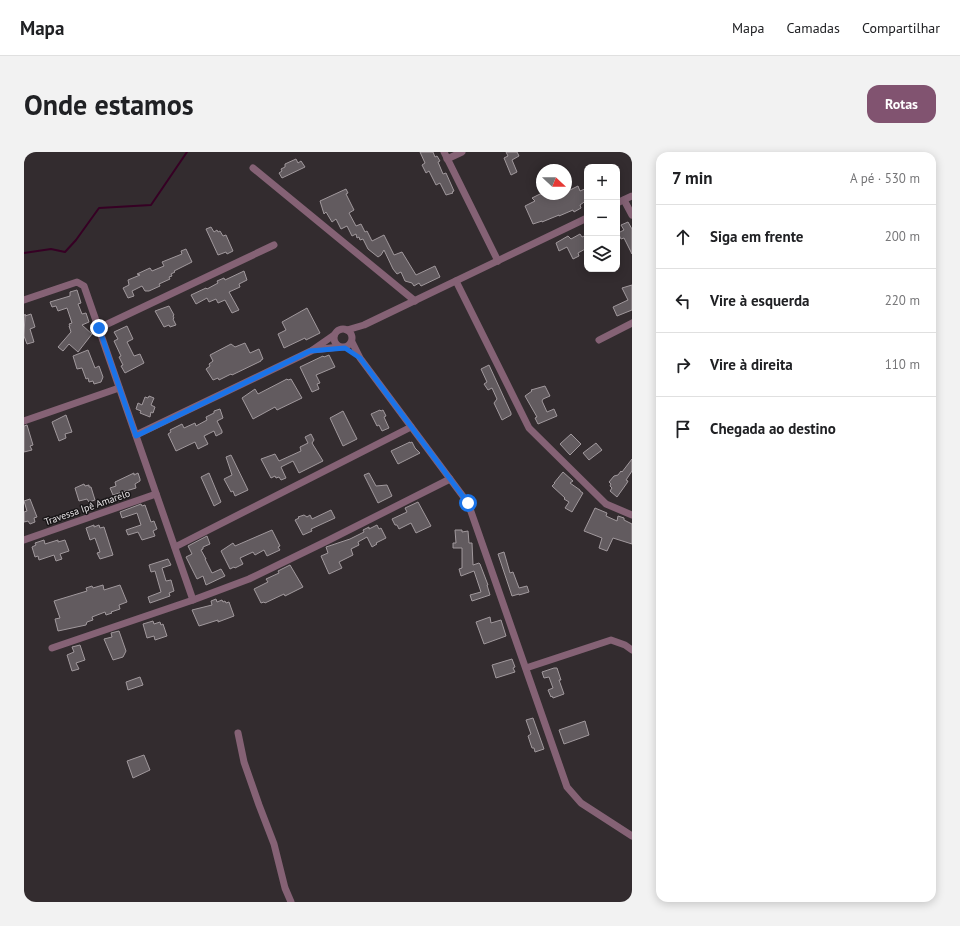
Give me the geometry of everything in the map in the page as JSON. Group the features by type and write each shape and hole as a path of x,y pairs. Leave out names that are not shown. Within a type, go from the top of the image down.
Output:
{"street":[{"path":"462,152 445,155 498,261"},
{"path":"253,168 415,301"},
{"path":"620,202 632,196"},
{"path":"624,200 632,215"},
{"path":"136,436 310,351 339,330 347,330 364,326 584,219"},
{"path":"99,328 274,245"},
{"path":"456,281 529,428 606,504 632,515"},
{"path":"24,300 77,282 84,286 192,600"},
{"path":"600,340 632,323"},
{"path":"310,351 350,345 352,339 364,326"},
{"path":"347,330 351,333 360,358 468,503 567,787 581,803 632,836"},
{"path":"334,335 334,342 360,358"},
{"path":"24,421 119,388"},
{"path":"175,547 411,427"},
{"path":"52,648 192,600 256,576 450,478"},
{"name":"Travessa Ipê Amarelo","path":"24,540 156,494"},
{"path":"526,668 611,640 625,645 632,650"},
{"path":"238,733 244,762 274,844 285,888 291,902"}],"building":[{"path":"420,152 433,152 435,157 437,156 440,161 438,162 443,174 446,173 454,191 452,192 453,193 446,195 440,183 436,185 429,171 426,173 422,165 425,163"},
{"path":"506,152 517,152 519,156 512,160 517,172 511,175 504,158 508,156"},
{"path":"296,159 298,163 301,161 305,167 282,178 279,173 282,171 281,169 285,167 285,164"},
{"path":"578,186 580,191 584,189 584,202 580,205 581,208 574,212 573,210 533,224 525,206 535,201 532,198 536,196 536,200 572,200 572,189"},
{"path":"346,189 348,193 346,194 354,210 349,213 356,226 361,224 365,232 367,231 372,241 384,235 394,255 402,252 416,275 435,266 440,277 421,286 419,283 414,286 412,283 405,281 401,272 397,274 384,250 378,257 368,249 363,239 360,240 359,237 357,238 356,234 352,236 347,226 341,229 336,219 332,222 326,212 324,214 320,201"},
{"path":"628,222 632,229 632,254 624,238 621,239 620,237 620,232 624,230 621,225"},
{"path":"211,227 214,232 217,230 218,232 220,231 223,236 226,235 233,251 227,254 226,252 218,255 206,229"},
{"path":"580,234 582,237 584,236 584,250 578,253 579,256 573,259 567,247 559,251 556,243 568,236 571,239"},
{"path":"186,249 192,262 174,271 175,272 171,274 172,276 169,277 170,279 159,284 160,286 149,291 145,291 142,286 132,291 134,296 128,298 123,288 129,285 128,280 140,275 137,274 150,268 152,271 164,266 162,262 182,254 181,251"},
{"path":"244,271 247,280 239,284 240,287 229,292 239,310 232,313 225,300 218,303 216,299 209,302 207,298 196,304 191,295 206,288 207,289 218,283 217,281 224,278 225,280"},
{"path":"632,285 632,310 617,316 613,307 628,300 622,288"},
{"path":"77,290 81,303 78,304 82,314 86,313 89,322 82,325 92,334 78,352 69,344 63,351 58,347 71,332 69,324 72,323 67,308 58,311 56,306 52,307 50,302 70,296 70,292"},
{"path":"169,306 174,315 173,319 176,325 164,327 155,311"},
{"path":"307,308 320,333 284,348 278,334 286,330 282,322"},
{"path":"25,314 25,316 31,314 35,327 30,329 34,342 27,344 24,336"},
{"path":"127,326 133,339 127,342 134,356 140,354 144,363 125,373 121,366 123,365 119,357 121,356 114,341 118,339 114,332"},
{"path":"245,343 250,353 259,349 263,359 232,375 231,374 219,380 218,378 213,380 206,369 213,361 210,355 231,344 235,347"},
{"path":"88,350 95,368 99,366 103,377 101,382 94,384 93,381 89,382 88,378 86,379 82,368 77,369 73,356"},
{"path":"329,355 335,367 316,375 320,383 317,384 319,389 312,392 300,367 323,356"},
{"path":"489,365 511,413 511,415 502,420 494,403 497,399 492,388 488,390 484,384 487,382 481,369"},
{"path":"287,379 291,379 302,398 277,410 275,407 253,419 242,398 255,389 258,394"},
{"path":"545,386 550,396 542,401 547,412 554,409 557,416 538,424 535,418 537,417 525,396 532,391 531,390"},
{"path":"149,396 154,398 151,405 155,407 153,413 151,412 150,417 140,413 141,411 136,409 138,403 142,405 145,397 148,398"},
{"path":"220,409 223,418 217,421 222,433 216,436 214,431 204,436 208,444 198,449 195,442 176,451 168,434 171,432 170,430 182,424 184,428 195,423 196,426 207,420 206,417 214,413 214,411"},
{"path":"383,410 386,416 384,417 389,428 382,431 379,425 377,426 371,414"},
{"path":"343,411 357,439 343,446 330,418"},
{"path":"66,415 72,432 65,434 66,438 59,441 52,422"},
{"path":"27,425 33,445 30,446 32,450 24,452 24,426"},
{"path":"311,434 314,440 312,443 323,461 299,473 293,461 281,467 286,478 281,480 279,477 276,478 275,476 271,478 261,459 275,454 279,461 301,451 300,447 308,443 305,437"},
{"path":"571,434 581,444 570,455 560,444"},
{"path":"412,442 420,453 398,464 391,451"},
{"path":"596,443 602,450 589,460 583,453"},
{"path":"231,455 248,490 235,496 224,479 232,475 226,457"},
{"path":"632,459 632,471 626,480 628,481 627,483 617,497 610,491 612,488 609,482 614,476 618,475 621,471 622,472"},
{"path":"563,472 573,481 570,483 583,493 572,512 565,508 569,502 564,499 565,498 552,486"},
{"path":"134,473 134,475 138,473 140,479 140,481 135,484 136,488 113,495 110,488 116,486 115,482"},
{"path":"209,473 221,502 214,506 201,477"},
{"path":"369,473 376,486 387,485 392,496 378,503 364,475"},
{"path":"84,484 85,486 89,485 89,487 91,487 95,500 89,502 87,499 79,501 75,488"},
{"path":"30,499 37,517 34,518 35,522 30,524 28,521 24,522 24,512 27,511 24,501"},
{"path":"418,502 431,526 416,533 411,523 399,529 392,519 407,512 405,508"},
{"path":"141,504 142,506 145,505 151,522 154,521 157,529 153,531 155,536 142,540 138,532 128,535 126,530 141,525 137,513 122,518 120,512"},
{"path":"595,508 607,513 606,516 617,521 618,516 624,518 624,520 632,524 632,544 613,538 607,551 599,548 602,538 584,531"},
{"path":"331,510 335,518 311,529 312,531 303,535 295,520 299,518 298,517 304,515 307,517 310,515 312,519"},
{"path":"94,525 94,527 99,525 100,528 104,527 113,555 100,559 97,553 100,552 95,538 90,540 86,528"},
{"path":"377,525 379,529 381,528 386,538 376,543 377,544 372,547 367,537 358,542 359,545 351,549 353,555 339,562 342,568 329,574 321,556 328,553 326,547 350,539 364,532 363,530"},
{"path":"272,530 280,546 278,547 280,550 267,556 264,550 255,555 253,552 240,558 243,564 230,569 221,551 233,543 235,546"},
{"path":"455,530 462,530 462,532 468,531 469,543 472,543 473,565 480,564 490,595 472,601 470,595 481,592 474,571 461,576 459,569 462,568 462,548 453,548 453,543 456,543"},
{"path":"207,536 210,544 203,547 201,550 205,559 212,573 221,569 225,576 206,585 203,576 197,579 186,557 192,554 188,546"},
{"path":"44,540 45,544 58,540 58,542 65,540 69,551 60,554 62,559 56,561 54,555 39,560 38,556 35,557 32,547 36,545 35,543"},
{"path":"504,552 510,573 513,572 519,588 527,586 529,592 512,596 498,554"},
{"path":"168,559 171,565 162,568 166,581 171,580 174,591 169,593 170,596 150,603 148,597 161,592 155,571 151,572 149,565"},
{"path":"290,565 303,587 285,596 284,594 265,603 261,603 254,589 268,582 266,579 279,573 278,571"},
{"path":"103,585 104,590 120,585 127,602 119,605 120,609 111,612 112,613 106,615 105,612 92,617 93,620 87,622 86,625 58,631 55,619 60,618 54,601 87,591 86,588 92,586 93,588"},
{"path":"216,599 217,602 222,600 226,603 229,602 234,616 218,622 218,620 199,626 192,610 212,605 211,601"},
{"path":"490,617 491,623 501,620 506,636 484,644 476,622"},
{"path":"153,621 154,624 160,622 161,625 163,624 167,636 155,640 154,636 147,638 143,624"},
{"path":"119,631 126,651 123,657 113,660 104,639 112,637 111,633"},
{"path":"80,645 85,660 76,663 79,669 72,671 67,655 74,652 72,647"},
{"path":"512,659 515,672 496,678 492,665"},
{"path":"557,668 564,694 553,698 548,690 553,688 549,677 544,678 542,672"},
{"path":"140,677 143,685 128,690 126,682"},
{"path":"533,718 544,749 535,752 528,736 531,734 526,720"},
{"path":"585,721 589,735 564,744 559,730"},
{"path":"144,755 150,770 133,778 127,761"}],"waterway":[{"path":"24,253 51,249 65,252 76,240 99,208 151,205 187,152"}],"route":[{"path":"99,328 136,436 310,351 340,347 345,348 360,358 468,503"}]}
